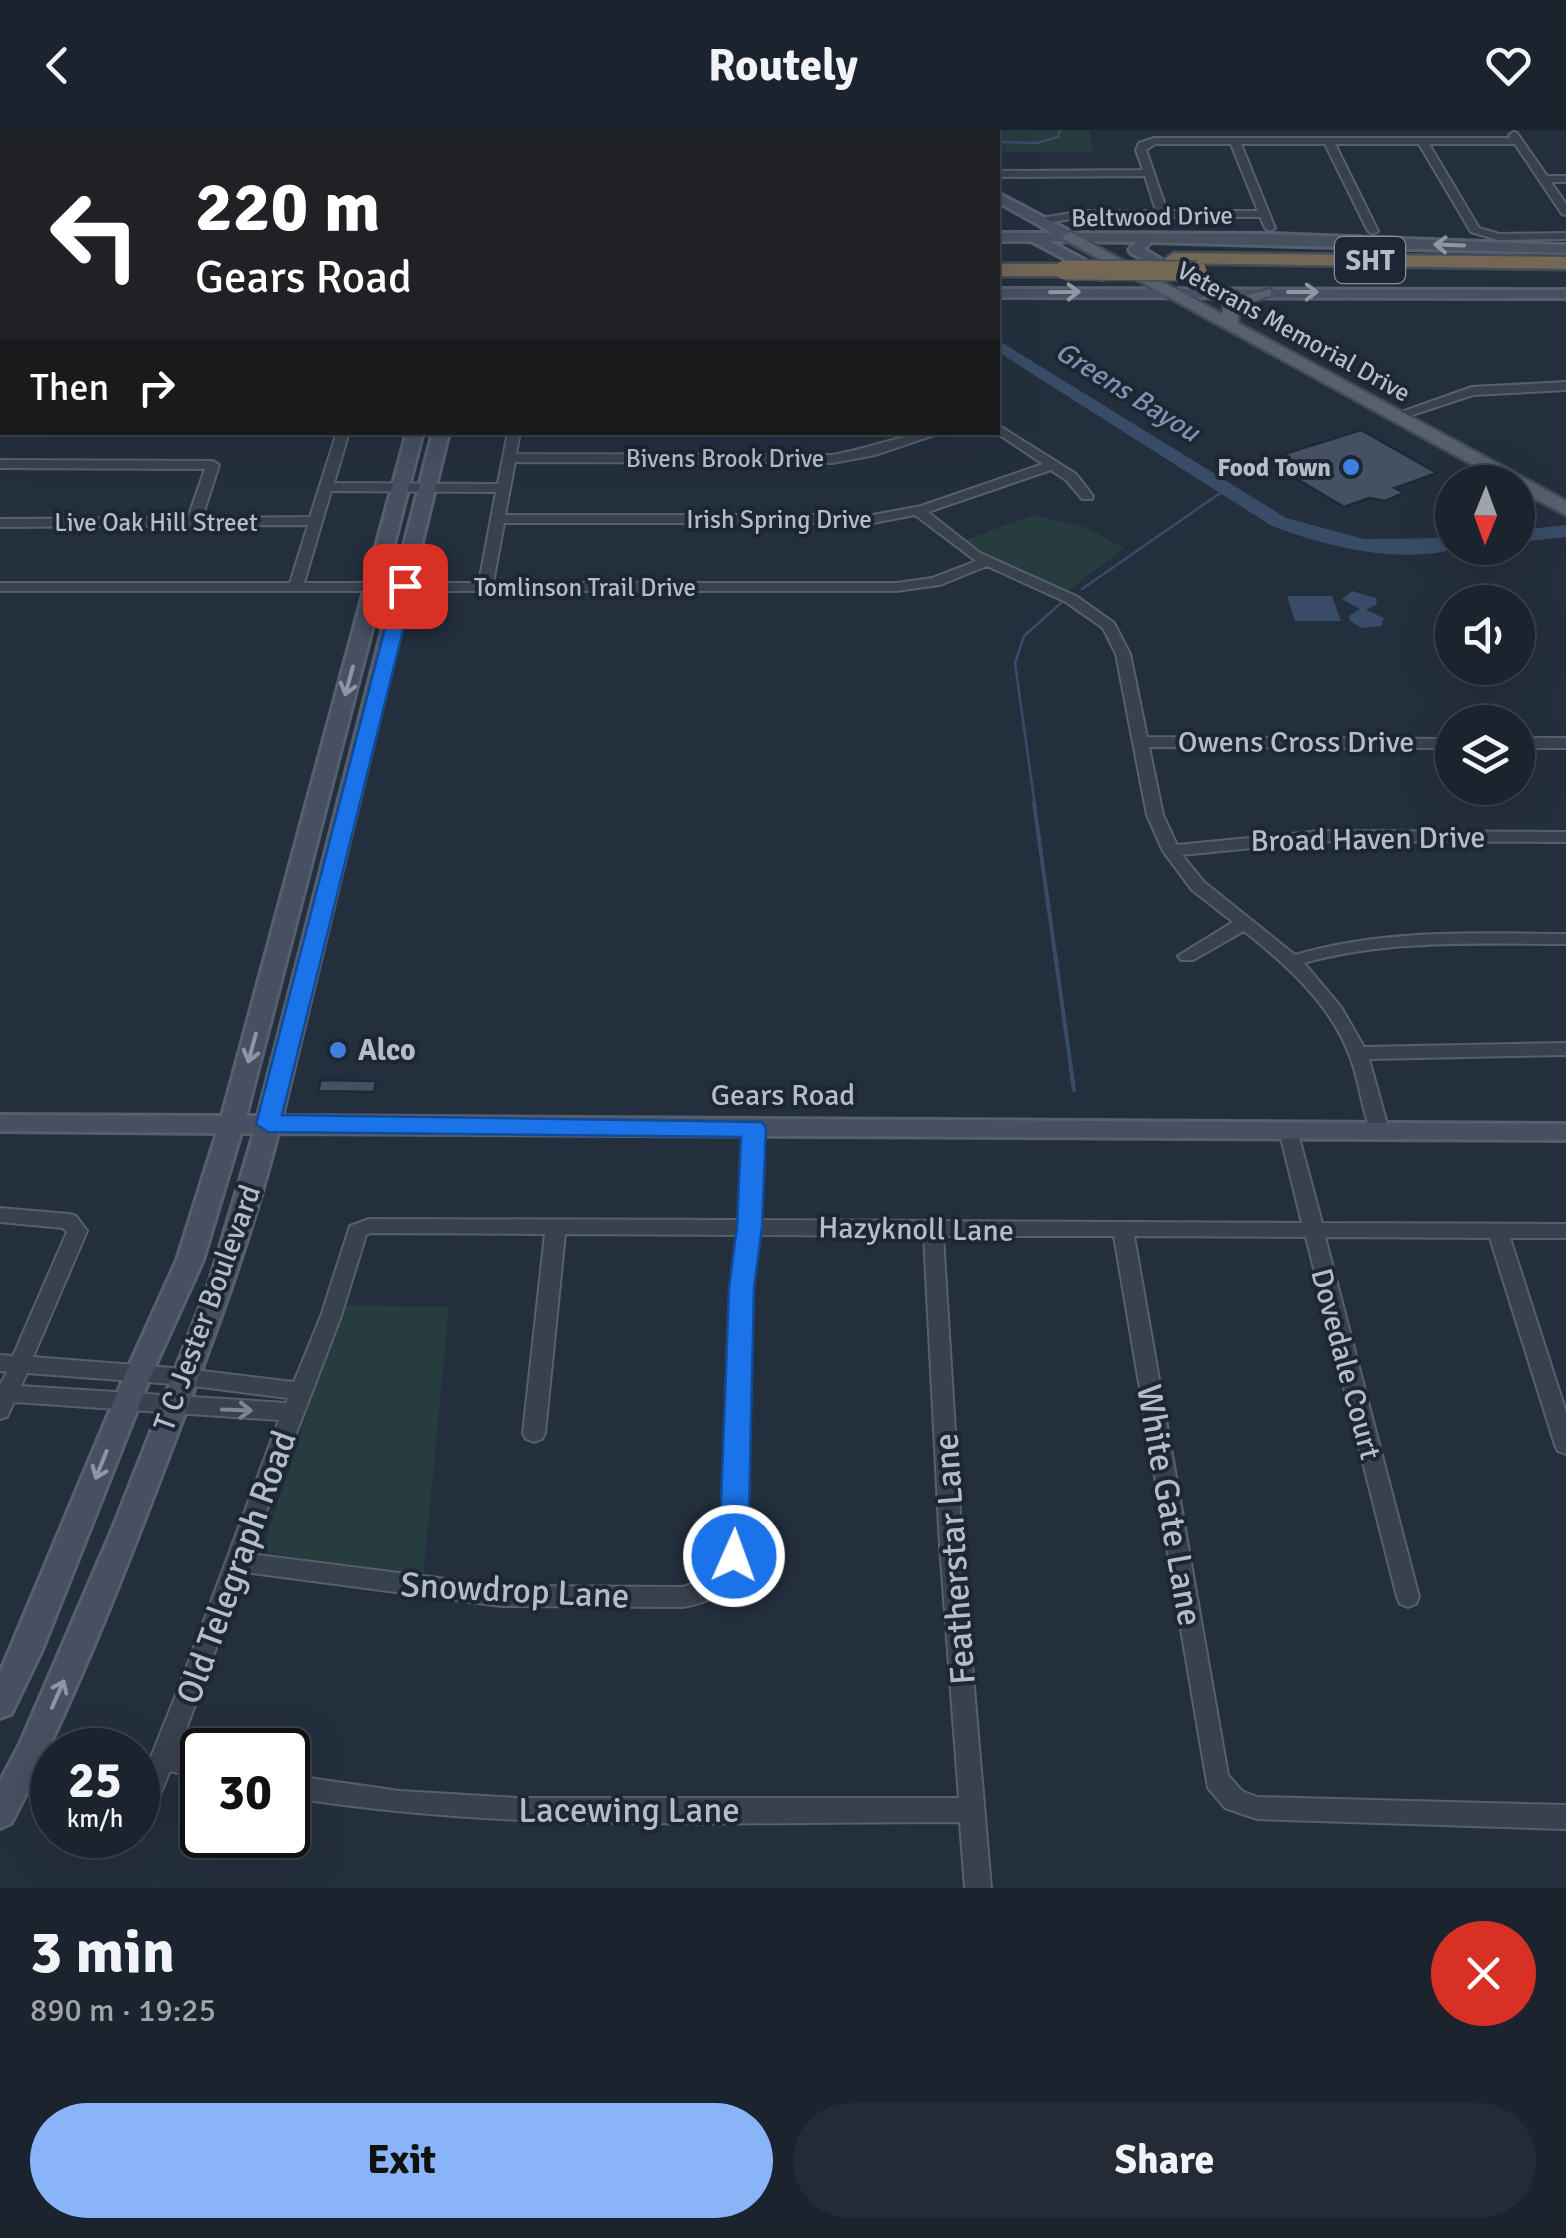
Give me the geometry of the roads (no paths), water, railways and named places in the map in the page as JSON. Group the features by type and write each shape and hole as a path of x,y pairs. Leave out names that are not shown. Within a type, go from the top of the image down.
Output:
{"highway":[{"name":"SHT","path":"1000,259 1566,264"},
{"name":"SHT","path":"1000,270 1566,276"}],"main road":[{"name":"Veterans Memorial Drive","path":"1000,199 1565,508"},
{"path":"1000,235 1014,229 1018,209"},
{"path":"1000,236 1560,249"},
{"path":"1021,237 1041,242 1105,276 1110,282 1101,292"},
{"path":"1148,237 1136,250 1140,254 1213,292"},
{"path":"1230,325 1231,304 1265,292"},
{"path":"1000,293 1566,294"},
{"name":"T C Jester Boulevard","path":"0,1704 27,1650 138,1375 190,1260 232,1124 414,435"},
{"name":"T C Jester Boulevard","path":"0,1813 74,1656 222,1284 268,1124 359,771 440,435"},
{"path":"325,770 359,771"},
{"path":"277,953 311,953"},
{"name":"Gears Road","path":"0,1123 1566,1132"}],"street":[{"path":"1510,130 1566,212"},
{"path":"1163,215 1141,150 1143,144 1154,141 1518,141"},
{"path":"1235,141 1270,228"},
{"path":"1329,142 1373,231"},
{"path":"1423,142 1476,230 1498,236 1566,236"},
{"path":"1000,174 1149,173"},
{"path":"1544,179 1566,179"},
{"name":"Beltwood Drive","path":"1040,220 1083,214 1264,214"},
{"path":"1396,416 1472,391 1566,386"},
{"path":"1000,431 1079,484 1087,496"},
{"path":"296,586 342,435"},
{"path":"485,586 513,435"},
{"name":"Bivens Brook Drive","path":"509,458 832,458 871,452 927,435"},
{"path":"0,464 214,465 194,521"},
{"name":"Irish Spring Drive","path":"498,519 857,520 919,511 1053,465"},
{"path":"327,488 504,488"},
{"path":"919,511 958,545 986,562 1071,599 1109,626 1122,654 1155,816 1171,852 1198,886 1292,961 1335,1011 1358,1053 1380,1131"},
{"name":"Live Oak Hill Street","path":"0,522 313,522"},
{"name":"Tomlinson Trail Drive","path":"0,587 896,587 934,582 986,562"},
{"name":"Owens Cross Drive","path":"1140,742 1435,743"},
{"path":"1535,743 1566,744"},
{"name":"Broad Haven Drive","path":"1171,852 1320,836 1566,837"},
{"path":"1187,956 1243,924"},
{"path":"1292,961 1348,945 1398,938 1566,939"},
{"path":"1358,1053 1566,1049"},
{"path":"750,1227 754,1128"},
{"name":"Dovedale Court","path":"1288,1130 1408,1597"},
{"path":"0,1215 70,1221 77,1231 52,1294 11,1364 2,1400 173,1407 297,1402"},
{"path":"534,1433 556,1225"},
{"name":"Hazyknoll Lane","path":"332,1317 358,1232 369,1226 1566,1231"},
{"name":"Snowdrop Lane","path":"238,1562 502,1596 683,1597 709,1593 723,1582 734,1556 742,1288 750,1227"},
{"name":"Featherstar Lane","path":"934,1229 951,1546 978,1888"},
{"name":"White Gate Lane","path":"1123,1230 1216,1780 1234,1800 1257,1808 1566,1816"},
{"path":"1498,1231 1566,1445"},
{"name":"Old Telegraph Road","path":"160,1768 332,1317"},
{"path":"11,1364 186,1377 297,1402"},
{"path":"164,1759 180,1763"},
{"name":"Lacewing Lane","path":"310,1789 400,1802 518,1810 972,1810"}],"water":[{"path":"1352,591 1376,598 1377,604 1366,610 1384,618 1381,626 1362,628 1350,621 1349,616 1360,609 1342,599"},
{"path":"1287,596 1332,596 1341,621 1295,621"}],"waterway":[{"path":"1000,142 1036,143 1058,137 1060,130"},
{"name":"Greens Bayou","path":"1000,346 1279,522 1322,537 1364,545 1435,545"},
{"path":"1082,589 1226,489"},
{"name":"Greens Bayou","path":"1535,534 1566,531"},
{"path":"1035,806 1015,663 1024,636 1061,603"},
{"path":"1034,803 1074,1090"}],"place":[{"name":"Food Town","path":"1351,467"},
{"name":"Alco","path":"338,1050"}]}
